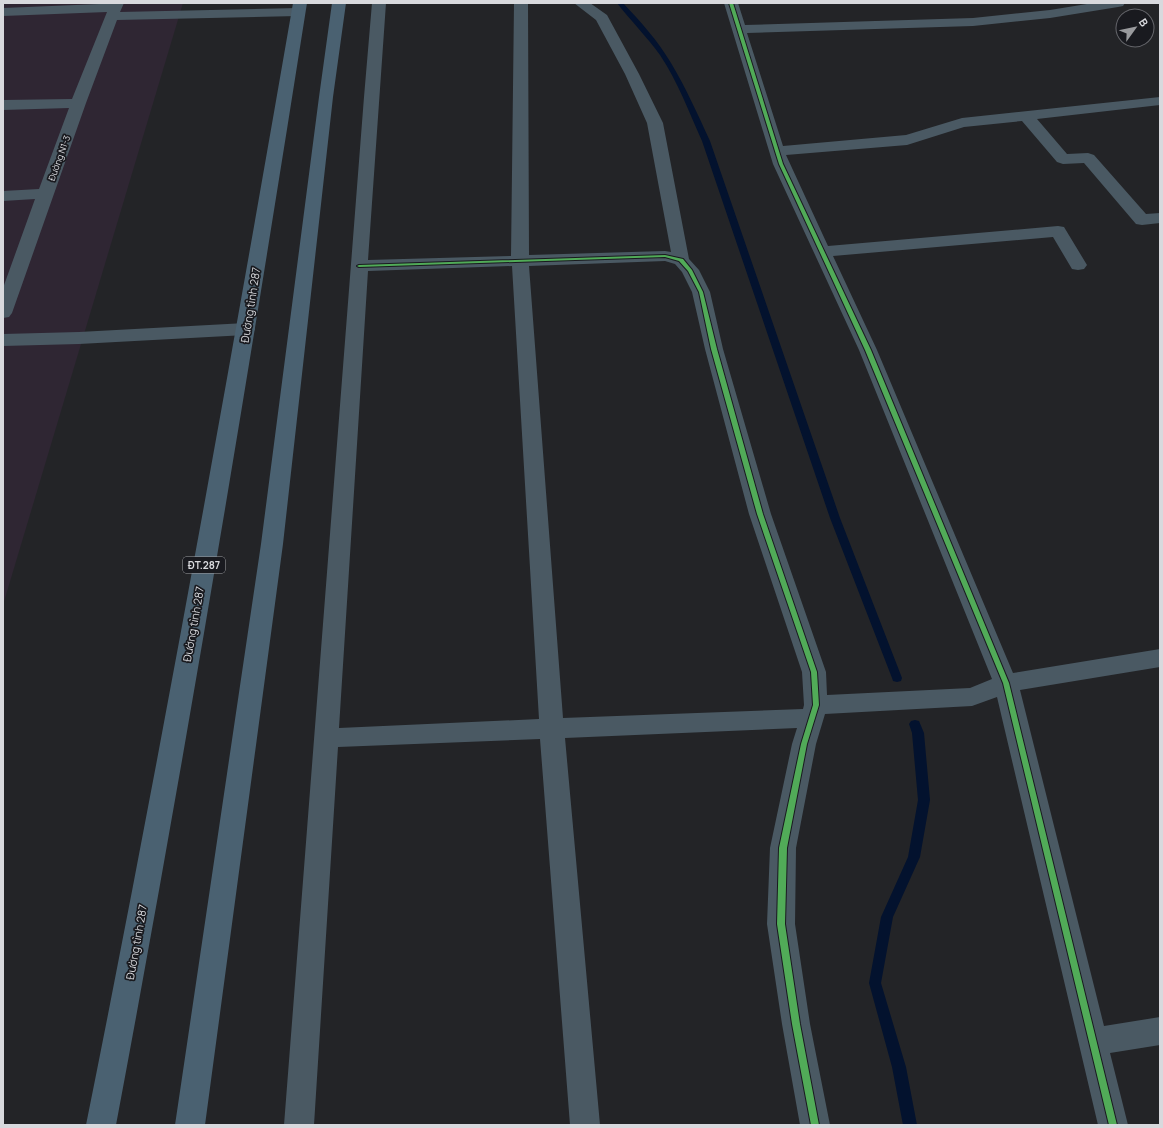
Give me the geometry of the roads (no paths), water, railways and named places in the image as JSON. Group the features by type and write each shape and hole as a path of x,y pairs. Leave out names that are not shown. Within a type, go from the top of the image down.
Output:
{"main road":[{"path":"190,1125 272,544 325,105 339,3"},
{"name":"Đường tỉnh 287","path":"101,1125 132,965 246,329 299,8"}],"street":[{"path":"299,1125 359,266 380,3"},
{"path":"521,3 520,261 552,730 585,1125"},
{"path":"581,3 602,18 632,74 655,123 681,260 690,270 701,292 714,349 760,514 814,672 813,712 792,799 783,848 781,924 796,1024 815,1125"},
{"path":"731,3 782,164 868,350 1006,683 1113,1125"},
{"path":"739,29 973,22 1050,14 1118,3"},
{"path":"3,12 115,9 299,8"},
{"name":"Đường N1-3","path":"3,313 78,103 115,9"},
{"path":"777,151 907,140 962,123 1160,100"},
{"path":"3,105 78,103"},
{"path":"1026,116 1063,159 1088,158 1142,220 1160,218"},
{"path":"3,196 46,194"},
{"path":"822,252 1058,231 1078,265"},
{"path":"359,266 665,256 681,260"},
{"path":"3,340 79,338 246,329"},
{"path":"326,738 552,730 813,712 972,697 1006,683 1160,658"},
{"path":"1093,1042 1160,1031"}],"waterway":[{"path":"620,3 646,32 668,63 706,141 835,518 897,678"},
{"path":"910,1125 899,1067 875,983 887,917 914,857 924,800 918,733 915,724"}]}
